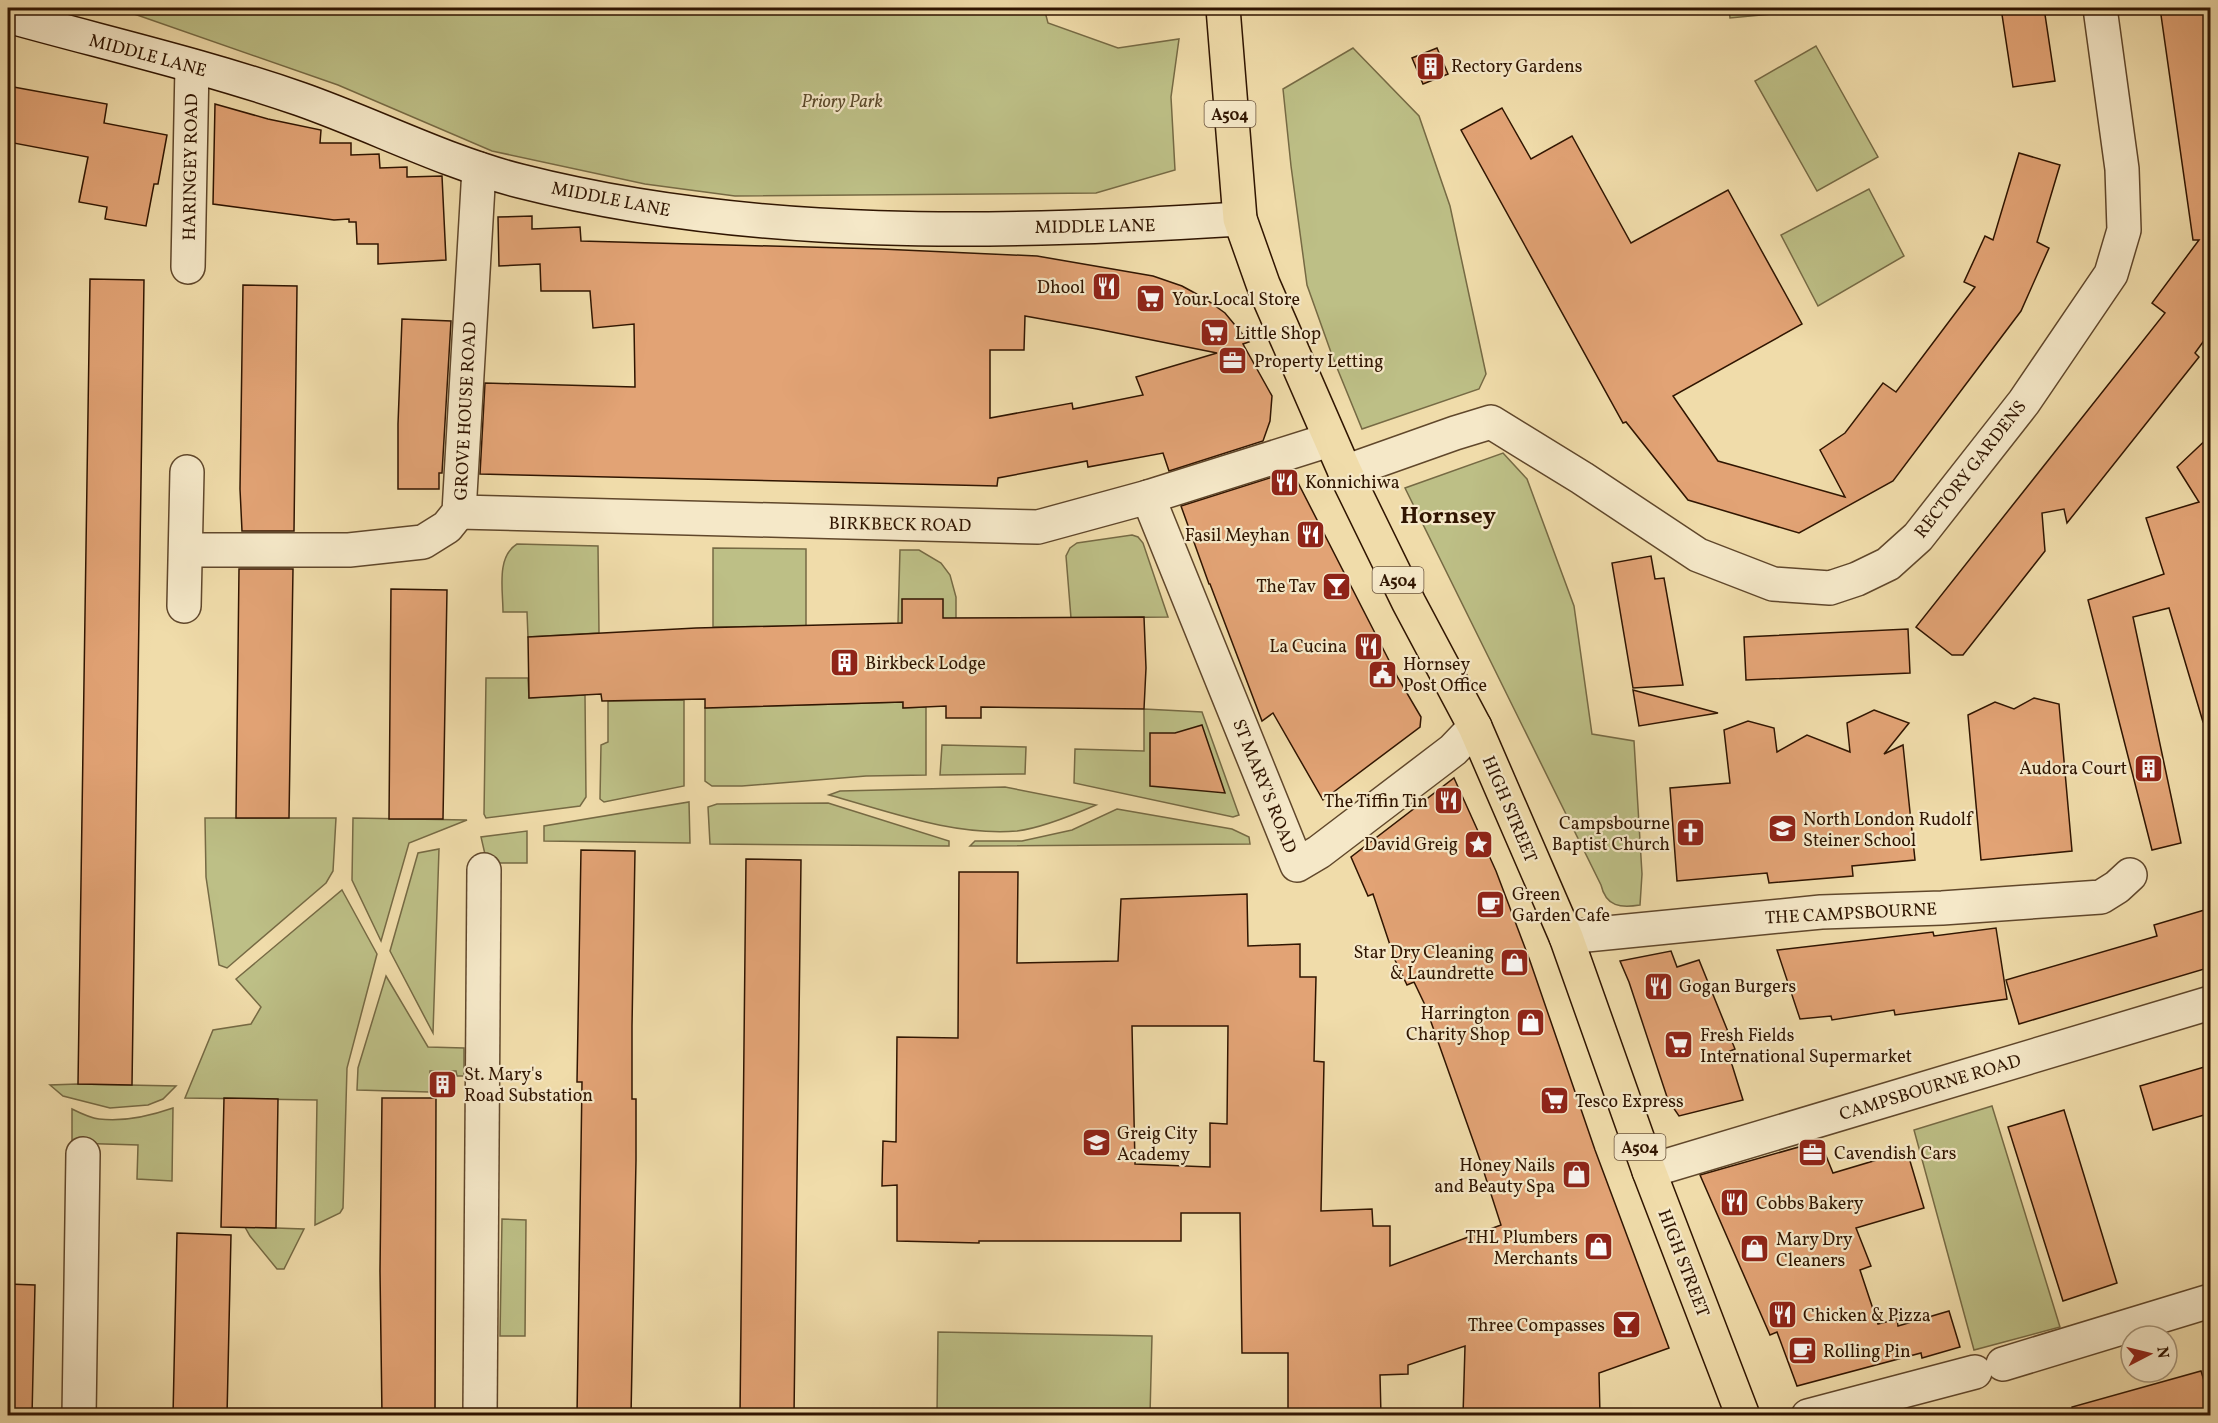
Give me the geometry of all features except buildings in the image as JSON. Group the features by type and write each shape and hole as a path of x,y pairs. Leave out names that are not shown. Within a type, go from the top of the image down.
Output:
{"main road":[{"name":"A504","path":"1223,8 1240,219"},
{"name":"HIGH STREET","path":"1240,219 1263,284 1329,440 1409,603 1475,727 1566,937 1649,1172 1743,1416"}],"street":[{"name":"RECTORY GARDENS","path":"1344,472 1491,422 1582,478 1698,555 1773,584 1830,588 1857,579 1888,564 1918,537 2024,402 2111,274 2124,230 2122,169 2100,8"},
{"name":"MIDDLE LANE","path":"8,16 192,66 301,99 479,169 521,181 647,207 741,220 858,226 979,228 1134,226 1240,219"},
{"name":"HARINGEY ROAD","path":"188,267 192,66"},
{"name":"GROVE HOUSE ROAD","path":"186,550 349,550 423,542 447,527 459,512 479,169"},
{"name":"BIRKBECK ROAD","path":"459,512 1038,527 1148,497 1329,440"},
{"path":"184,606 187,472"},
{"name":"ST MARY'S ROAD","path":"1148,497 1297,866 1319,852 1444,757 1475,727"},
{"path":"480,1416 484,870"},
{"name":"THE CAMPSBOURNE","path":"1566,937 1821,912 1942,908 2102,897 2130,875"},
{"name":"CAMPSBOURNE ROAD","path":"1649,1172 2211,1003"},
{"path":"79,1416 83,1154"},
{"path":"1808,1416 1989,1368 2211,1301"}],"green space":[{"name":"Priory Park","path":"117,8 1044,8 1048,23 1118,48 1179,39 1171,97 1175,170 1096,193 735,196 645,184 492,151 338,85"},
{"path":"1729,8 1835,8 1730,18"},
{"path":"1816,46 1878,157 1817,191 1755,81"},
{"path":"1353,48 1419,116 1450,206 1486,374 1479,389 1362,429 1307,285 1283,89"},
{"path":"1869,189 1904,256 1818,306 1781,235"},
{"path":"1503,453 1527,479 1574,606 1592,734 1634,741 1642,874 1640,905 1615,904 1603,892 1405,488"},
{"path":"1132,535 1138,537 1143,543 1168,617 1071,618 1066,556 1070,548 1077,543"},
{"path":"517,544 598,546 599,633 528,637 527,612 503,612 503,565 510,550"},
{"path":"713,548 806,549 806,626 713,627"},
{"path":"900,550 919,550 941,563 950,575 956,597 956,622 898,623"},
{"path":"486,678 528,678 529,698 585,695 586,797 580,806 486,818 484,814"},
{"path":"684,700 684,786 604,802 600,799 601,745 608,742 608,701"},
{"path":"903,702 903,708 926,707 926,775 866,776 742,786 712,786 705,781 705,708"},
{"path":"1144,709 1202,712 1239,815 1233,817 1074,783 1075,749 1144,751"},
{"path":"942,745 1026,747 1025,774 940,775"},
{"path":"1005,787 1096,805 1037,827 993,832 922,821 829,795 840,791"},
{"path":"689,802 690,843 544,841 544,826"},
{"path":"828,803 949,841 949,846 710,844 708,807 717,804"},
{"path":"1117,809 1232,829 1249,837 1250,844 970,846 975,841 1022,841 1072,830"},
{"path":"205,818 336,818 333,871 326,883 227,968 219,965 206,877"},
{"path":"353,818 467,820 409,843 381,941 352,880"},
{"path":"527,831 527,863 487,863 481,837"},
{"path":"439,849 433,1033 390,951 418,853"},
{"path":"342,890 377,954 347,1068 343,1208 340,1213 315,1225 317,1100 185,1098 213,1030 251,1024 261,1007 236,979"},
{"path":"386,976 428,1047 464,1048 464,1076 457,1076 456,1071 430,1071 429,1092 357,1090 358,1068"},
{"path":"50,1085 176,1086 163,1099 148,1105 110,1108 63,1096"},
{"path":"1992,1106 2060,1327 1974,1350 1914,1130"},
{"path":"173,1108 172,1181 137,1179 138,1145 72,1143 72,1109 96,1118 117,1120 146,1116"},
{"path":"502,1219 526,1220 525,1336 500,1336"},
{"path":"245,1227 304,1229 284,1269 277,1269"},
{"path":"938,1332 1152,1336 1150,1415 937,1415"}],"place":[{"name":"Rectory Gardens","path":"1430,66"},
{"name":"Dhool","path":"1106,287"},
{"name":"Your Local Store","path":"1151,299"},
{"name":"Little Shop","path":"1214,333"},
{"name":"Property Letting","path":"1233,361"},
{"name":"Konnichiwa","path":"1284,482"},
{"name":"Fasil Meyhan","path":"1311,535"},
{"name":"The Tav","path":"1337,586"},
{"name":"La Cucina","path":"1368,646"},
{"name":"Birkbeck Lodge","path":"844,663"},
{"name":"Hornsey Post Office","path":"1382,674"},
{"name":"Audora Court","path":"2148,768"},
{"name":"The Tiffin Tin","path":"1449,801"},
{"name":"North London Rudolf Steiner School","path":"1782,829"},
{"name":"Campsbourne Baptist Church","path":"1691,833"},
{"name":"David Greig","path":"1479,844"},
{"name":"Green Garden Cafe","path":"1491,904"},
{"name":"Star Dry Cleaning & Laundrette","path":"1515,962"},
{"name":"Gogan Burgers","path":"1658,986"},
{"name":"Harrington Charity Shop","path":"1531,1023"},
{"name":"Fresh Fields International Supermarket","path":"1679,1045"},
{"name":"St. Mary's Road Substation","path":"443,1084"},
{"name":"Tesco Express","path":"1554,1101"},
{"name":"Greig City Academy","path":"1096,1143"},
{"name":"Cavendish Cars","path":"1813,1153"},
{"name":"Honey Nails and Beauty Spa","path":"1576,1175"},
{"name":"Cobbs Bakery","path":"1735,1203"},
{"name":"THL Plumbers Merchants","path":"1599,1247"},
{"name":"Mary Dry Cleaners","path":"1755,1249"},
{"name":"Chicken & Pizza","path":"1782,1315"},
{"name":"Three Compasses","path":"1626,1325"},
{"name":"Rolling Pin","path":"1802,1351"}],"district":[{"name":"Hornsey","path":"1448,515"}]}
